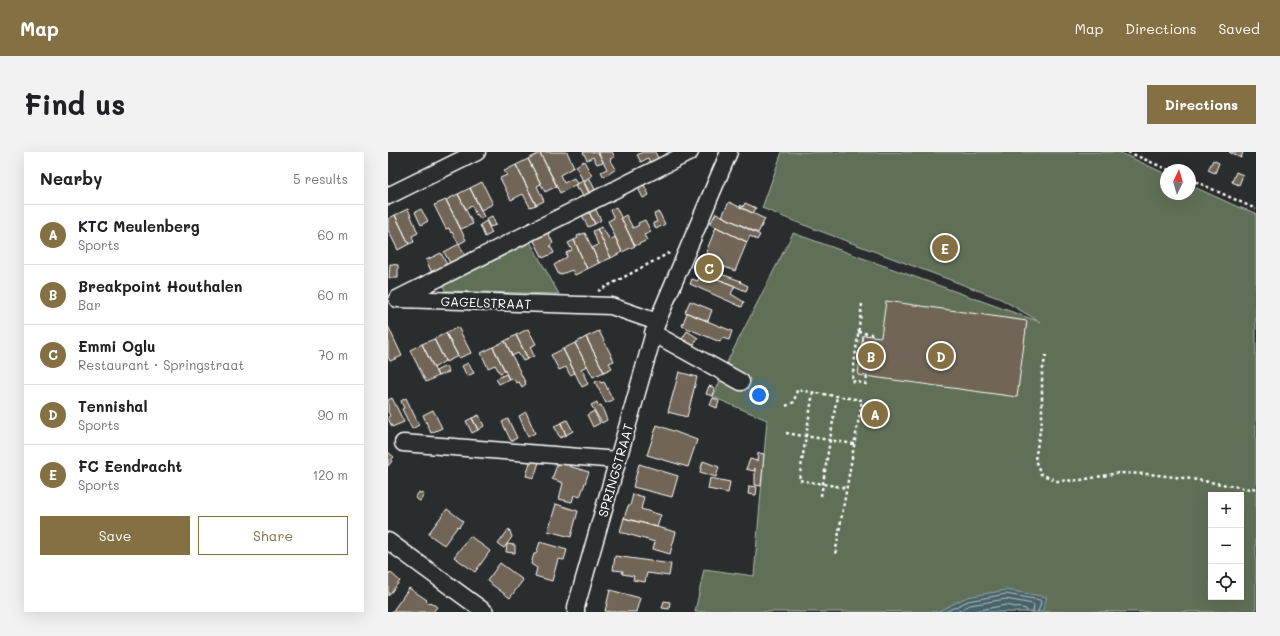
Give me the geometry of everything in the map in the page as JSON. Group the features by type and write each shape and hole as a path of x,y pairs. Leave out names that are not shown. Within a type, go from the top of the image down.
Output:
{"street":[{"path":"388,196 476,152"},
{"path":"392,299 690,152"},
{"name":"SPRINGSTRAAT","path":"574,610 655,328 729,152"},
{"name":"GAGELSTRAAT","path":"392,299 611,306 655,328"},
{"path":"655,328 741,382"},
{"path":"403,443 618,460"},
{"path":"388,541 480,611"}],"path":[{"path":"1128,152 1160,166"},
{"path":"1196,183 1256,209"},
{"path":"585,305 588,296 691,242"},
{"path":"862,304 852,381 866,384 867,376"},
{"path":"858,332 871,334 871,336"},
{"path":"1046,355 1042,372 1042,419 1035,460 1041,474 1057,480 1081,480 1118,473 1149,474 1192,479 1250,489 1256,488"},
{"path":"786,406 794,402 797,390 862,400 835,555"},
{"path":"813,392 798,480 846,488"},
{"path":"821,496 837,396"},
{"path":"786,433 854,444"}],"green space":[{"path":"782,152 1119,152 1160,171 1160,200 1196,200 1196,188 1238,207 1256,213 1256,612 695,612 704,569 754,576 767,420 713,397 726,364 793,233 1040,322 1001,299 762,208"},
{"path":"528,238 559,294 445,291 442,279"}],"water":[{"path":"1006,590 1047,597 1042,612 937,612 967,597"}],"building":[{"path":"567,152 574,167 560,175 564,183 574,178 577,184 560,193 540,153"},
{"path":"583,152 598,152 603,162 597,164 593,157 587,160"},
{"path":"598,152 612,152 615,157 610,159 616,169 604,177 601,172 607,169"},
{"path":"643,152 655,152 660,162 652,166 648,158 641,162 637,155"},
{"path":"1229,152 1243,152 1241,158"},
{"path":"540,153 557,186 545,192 528,159"},
{"path":"528,159 541,184 537,186 544,201 536,205 516,165"},
{"path":"1213,160 1219,163 1215,173 1208,170"},
{"path":"584,161 592,176 583,181 576,166"},
{"path":"516,165 536,205 530,207 523,194 511,200 500,178 507,175 504,171"},
{"path":"1236,172 1243,175 1239,185 1232,182"},
{"path":"590,179 596,192 591,195 584,182"},
{"path":"583,181 590,195 584,198 579,189 577,190 575,185"},
{"path":"482,182 493,204 481,210 470,188"},
{"path":"643,183 649,195 643,198 637,186"},
{"path":"470,188 484,217 480,219 477,214 476,215 472,206 466,209 458,194"},
{"path":"458,194 473,224 461,229 446,200"},
{"path":"446,200 466,240 459,244 449,228 446,229 434,205"},
{"path":"729,202 765,219 758,233 722,216"},
{"path":"745,203 756,208 753,213 740,207 741,205 743,207"},
{"path":"616,207 635,246 622,252 608,221 614,218 610,210"},
{"path":"595,208 601,220 595,224 589,212"},
{"path":"408,209 418,233 412,236 414,242 409,244 395,215"},
{"path":"421,209 428,221 421,225 415,212"},
{"path":"589,212 595,224 588,227 582,215"},
{"path":"659,212 665,224 656,229 653,223 657,222 654,214"},
{"path":"716,213 760,235 757,240 750,236 747,242 710,224"},
{"path":"395,215 409,244 398,250 388,230 388,219"},
{"path":"626,215 633,228 639,225 638,223 645,220 651,232 644,235 647,240 635,246 621,218"},
{"path":"492,216 496,225 490,227 486,219"},
{"path":"486,221 492,233 485,237 480,225"},
{"path":"602,227 610,240 615,237 622,252 611,258 597,229"},
{"path":"716,227 747,242 735,271 707,260 709,254 706,252"},
{"path":"597,229 611,258 599,263 592,248 598,245 593,231"},
{"path":"547,231 553,243 550,245 554,253 543,258 533,239"},
{"path":"585,233 599,263 587,269 574,240 578,238 577,236"},
{"path":"574,240 587,269 575,275 572,270 559,275 554,265 567,257 566,253 572,250 568,243"},
{"path":"459,244 465,256 450,263 444,252"},
{"path":"441,253 447,265 432,273 426,260"},
{"path":"707,260 725,267 721,274 741,281 740,282 748,286 746,291 701,272"},
{"path":"390,264 398,265 398,278 389,278"},
{"path":"701,272 735,286 731,294 744,302 742,307 690,284 692,279 698,281"},
{"path":"690,301 712,310 708,321 685,312"},
{"path":"886,301 1027,321 1017,397 858,375 863,335 881,337"},
{"path":"687,313 732,331 729,340 722,338 720,342 682,326"},
{"path":"388,326 402,356 390,361 388,357"},
{"path":"458,327 471,353 459,358 446,333"},
{"path":"528,329 536,344 530,347 534,356 528,359 516,335"},
{"path":"599,331 614,361 609,363 612,368 604,372 586,337"},
{"path":"687,331 698,338 693,346 682,339"},
{"path":"446,333 458,356 446,362 434,339"},
{"path":"516,335 528,359 523,361 518,353 512,356 505,341"},
{"path":"586,337 604,372 593,377 575,343"},
{"path":"434,339 445,361 434,368 422,344"},
{"path":"505,341 526,384 522,387 519,382 516,383 514,379 509,379 493,347"},
{"path":"575,343 587,366 581,369 584,372 588,384 582,387 563,349"},
{"path":"422,344 438,376 426,382 410,350"},
{"path":"493,347 505,371 500,373 495,365 488,368 481,353"},
{"path":"563,349 575,373 570,375 566,367 559,370 551,355"},
{"path":"468,363 474,373 467,376 462,366"},
{"path":"446,366 449,372 438,376 436,371"},
{"path":"679,372 697,377 687,417 668,412"},
{"path":"506,374 509,379 499,384 496,379"},
{"path":"599,380 601,383 604,382 613,400 606,403 595,382"},
{"path":"709,386 715,388 713,396 706,394"},
{"path":"392,398 404,422 392,427 388,418 390,415 388,412 388,400"},
{"path":"406,398 419,425 412,429 402,409 404,408 401,401"},
{"path":"713,398 719,401 717,408 710,405"},
{"path":"597,402 598,406 601,405 607,420 602,423 591,405"},
{"path":"433,410 442,428 431,433 423,415"},
{"path":"594,411 600,423 593,427 587,415"},
{"path":"526,412 535,433 528,437 519,416"},
{"path":"479,415 484,426 478,430 472,418"},
{"path":"472,418 478,430 472,433 466,421"},
{"path":"508,419 517,438 511,441 502,422"},
{"path":"567,420 573,431 566,435 561,423"},
{"path":"561,423 566,435 560,438 554,426"},
{"path":"657,425 697,440 688,467 647,455"},
{"path":"388,452 394,457 388,466"},
{"path":"758,453 764,454 761,486 755,485 755,468 754,471 746,469 750,459 757,461"},
{"path":"532,456 540,459 534,478 526,476"},
{"path":"559,459 571,460 569,466 589,472 580,497 574,495 572,502 559,499 563,483 552,479"},
{"path":"703,461 719,467 716,477 700,472"},
{"path":"639,464 678,476 672,497 633,487"},
{"path":"710,478 730,482 728,493 708,489"},
{"path":"749,486 757,487 756,495 748,494"},
{"path":"419,492 424,495 420,501 415,498"},
{"path":"633,494 644,497 641,509 661,515 657,527 624,518 628,506 630,506"},
{"path":"556,504 578,511 571,537 548,531"},
{"path":"447,509 463,521 444,545 428,534"},
{"path":"624,518 676,532 670,554 653,549 655,542 620,532"},
{"path":"509,529 512,537 504,548 498,544"},
{"path":"470,536 490,551 475,572 454,557"},
{"path":"540,542 567,550 564,560 558,559 552,581 535,576 537,568 531,564"},
{"path":"507,544 515,545 515,553 506,552"},
{"path":"615,556 671,564 669,576 647,573 645,582 633,580 634,576 622,574 623,571 613,570"},
{"path":"500,563 523,580 510,598 487,581"},
{"path":"388,572 400,581 388,596"},
{"path":"409,588 427,600 426,601 437,607 433,612 392,612"},
{"path":"610,590 640,598 636,612 605,611"},
{"path":"664,601 670,602 669,609 662,608"}],"place":[{"name":"FC Eendracht","path":"945,248"},
{"name":"Emmi Oglu","path":"709,268"},
{"name":"Breakpoint Houthalen","path":"871,356"},
{"name":"Tennishal","path":"941,356"},
{"name":"KTC Meulenberg","path":"875,414"}]}
